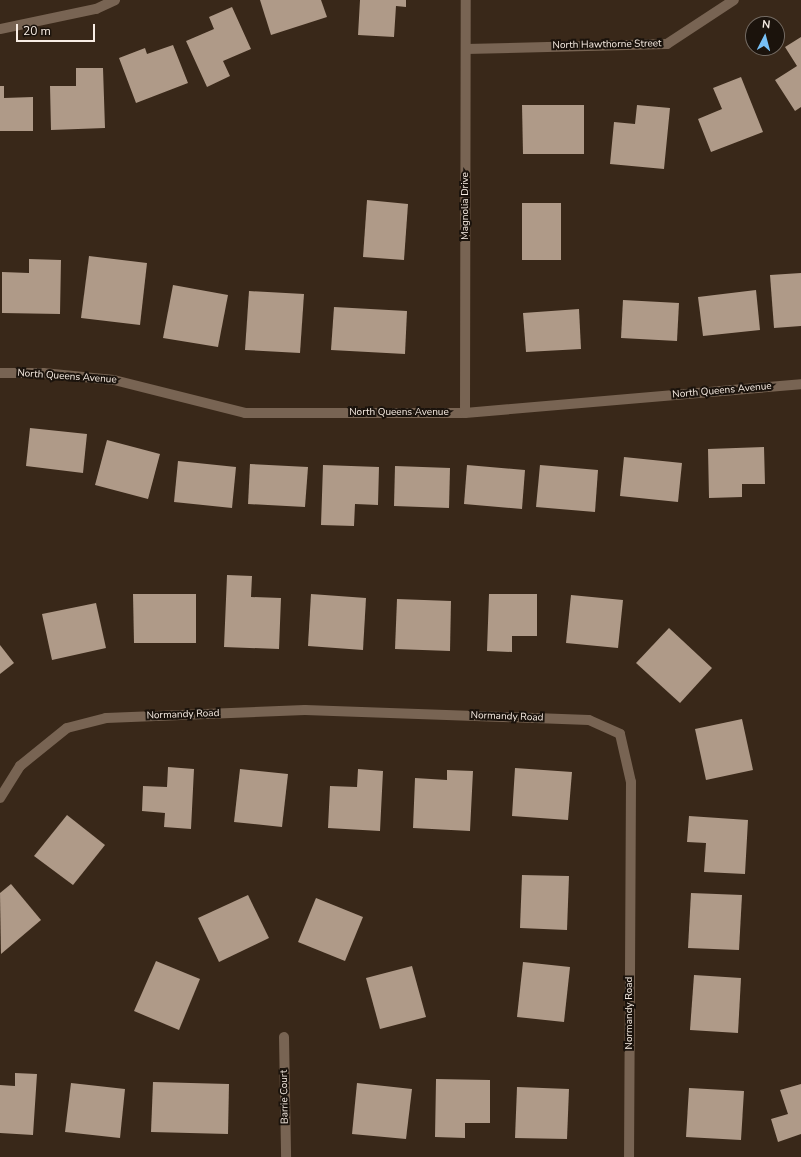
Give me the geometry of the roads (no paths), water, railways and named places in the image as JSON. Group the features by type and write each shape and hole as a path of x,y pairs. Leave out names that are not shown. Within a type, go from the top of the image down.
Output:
{"street":[{"path":"0,29 96,9 115,0"},
{"name":"Magnolia Drive","path":"465,413 466,0"},
{"name":"North Hawthorne Street","path":"466,49 667,44 734,0"},
{"name":"North Queens Avenue","path":"0,373 43,374 114,380 245,413 465,413 801,384"},
{"name":"Normandy Road","path":"0,798 20,766 67,728 106,718 305,710 589,720 620,734 631,782 629,1157"},
{"name":"Barrie Court","path":"284,1036 286,1157"}]}
